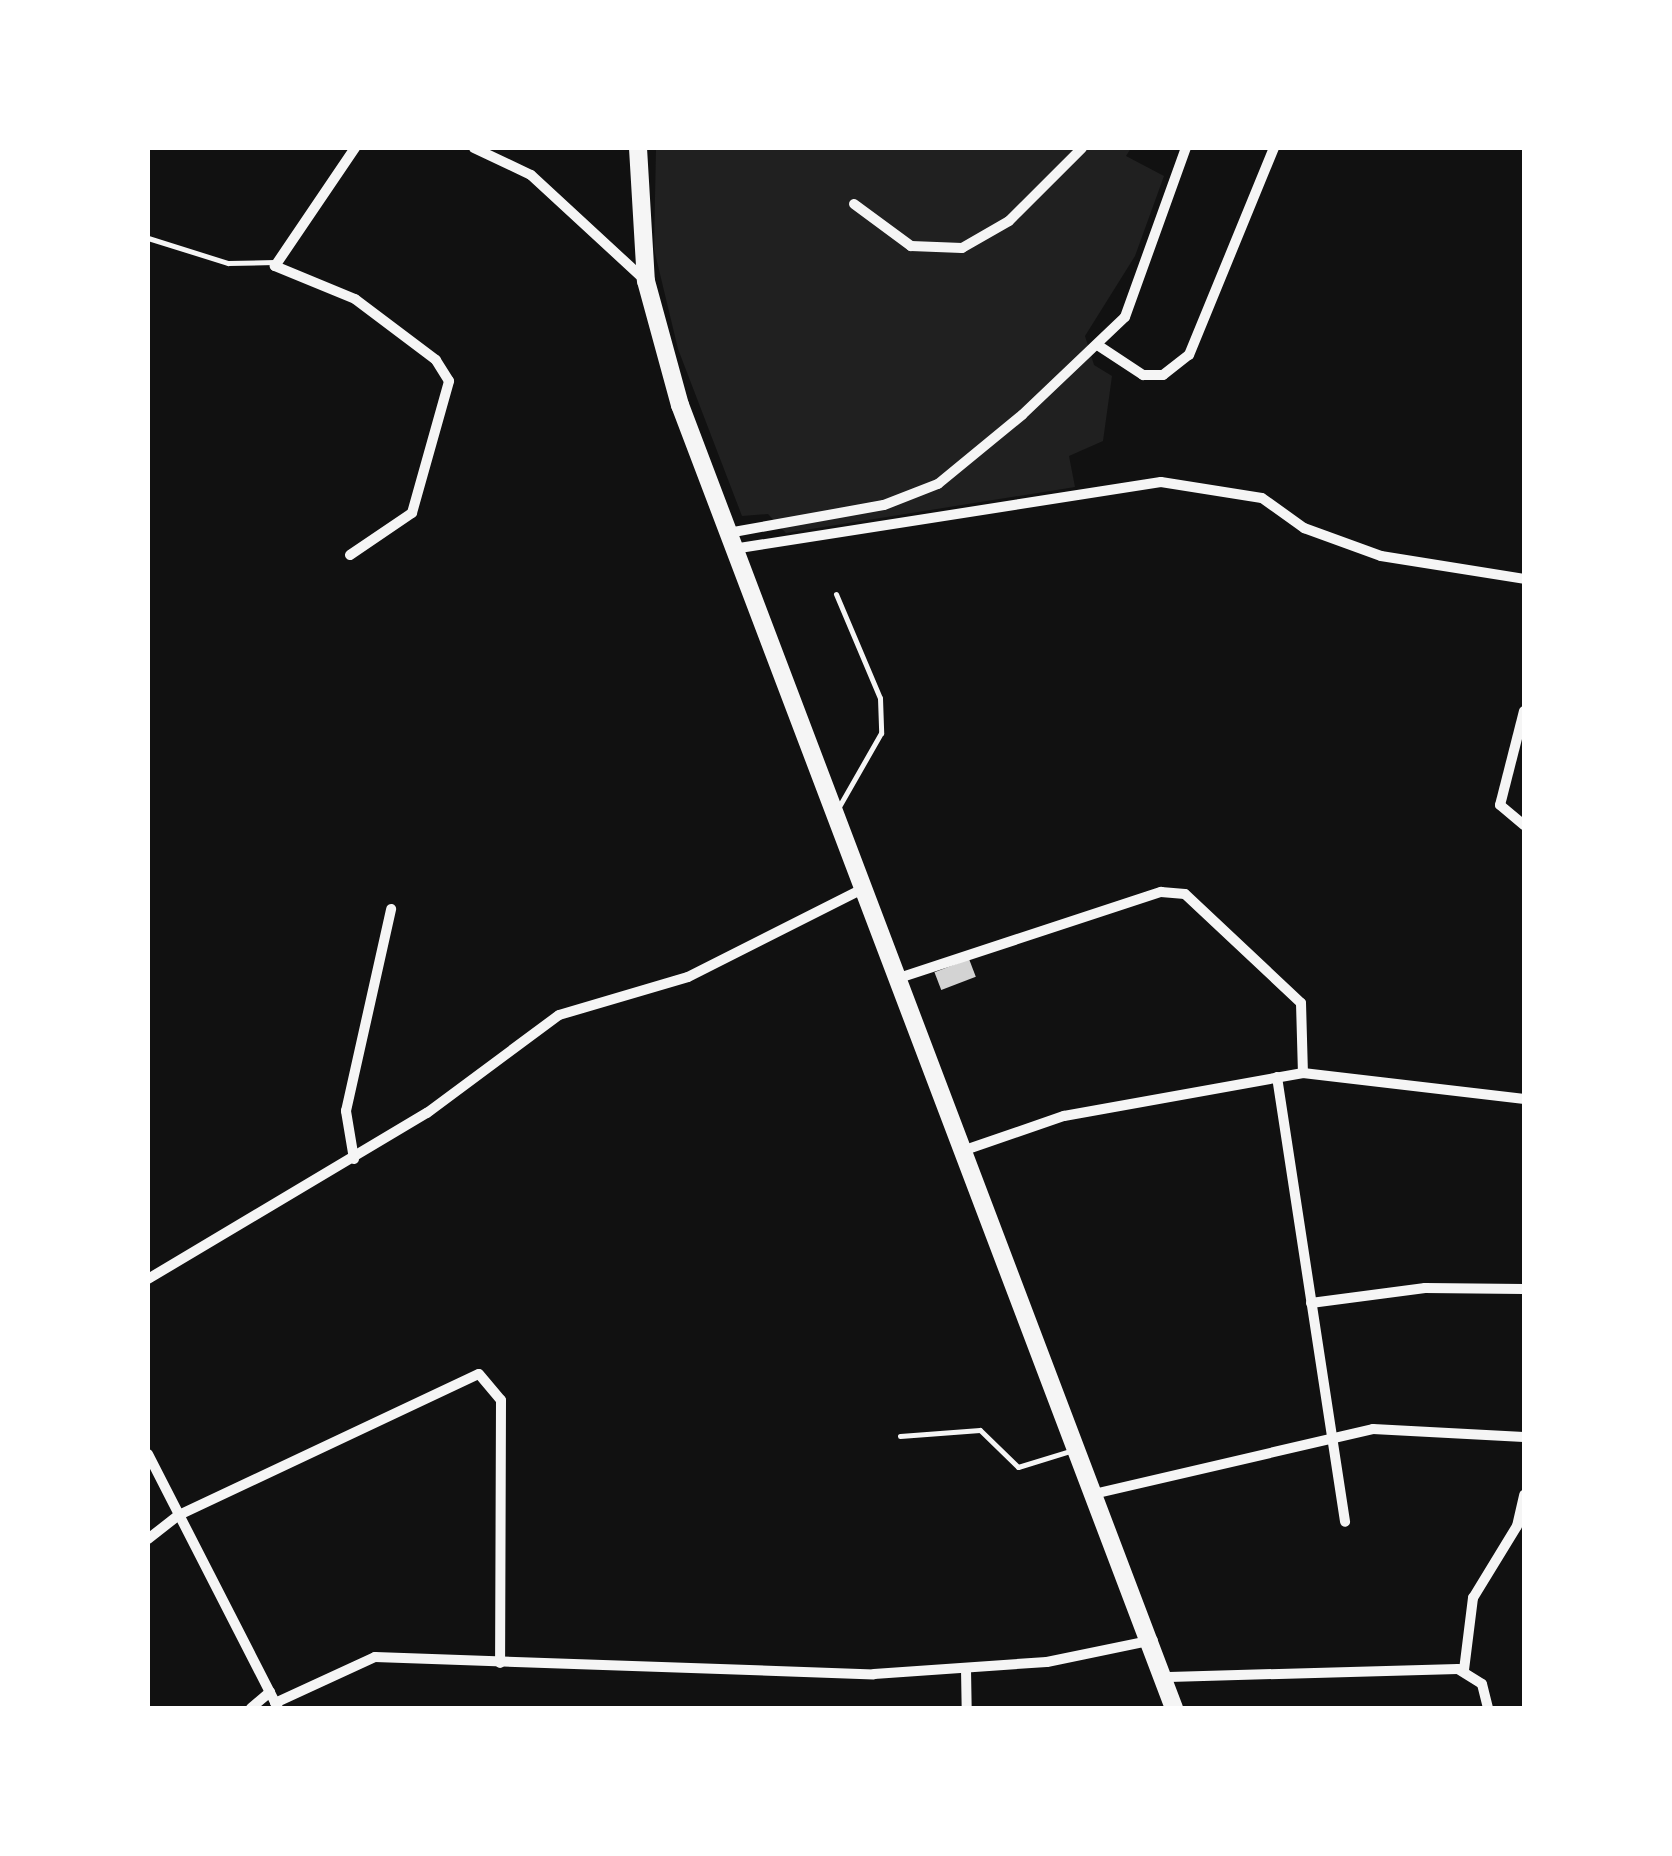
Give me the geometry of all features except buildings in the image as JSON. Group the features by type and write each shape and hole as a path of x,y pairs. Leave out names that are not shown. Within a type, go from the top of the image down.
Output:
{"main road":[{"path":"638,148 646,280 730,541 1154,1640 1174,1708"}],"street":[{"path":"350,554 412,513 448,374 355,299 276,262 355,148"},
{"path":"474,148 531,175 646,280"},
{"path":"854,204 911,246 962,248 1009,221 1082,148"},
{"path":"730,541 884,505 938,484 1099,346 1132,304 1186,148"},
{"path":"1099,346 1143,374 1164,375 1184,360 1211,318 1274,148"},
{"path":"730,541 1161,482 1262,498 1314,533 1381,556 1524,579"},
{"path":"1524,711 1500,806 1524,825"},
{"path":"148,1279 354,1159 559,1016 688,977 864,888"},
{"path":"898,978 1162,892 1185,894 1301,1003 1303,1073"},
{"path":"354,1159 346,1111 391,910"},
{"path":"965,1150 1064,1116 1303,1073 1524,1099"},
{"path":"1277,1077 1345,1522"},
{"path":"1311,1302 1425,1288 1524,1288"},
{"path":"148,1539 179,1515 479,1374 501,1400 500,1662"},
{"path":"1098,1493 1373,1429 1524,1437"},
{"path":"148,1454 274,1701"},
{"path":"1464,1670 1472,1598 1517,1526 1524,1494"},
{"path":"251,1708 363,1658 966,1669 1154,1640"},
{"path":"966,1669 967,1708"},
{"path":"1168,1677 1464,1670 1482,1684 1488,1708"}],"lane":[{"path":"148,238 228,262 276,262"},
{"path":"835,812 881,733 880,698 836,594"},
{"path":"900,1436 980,1430 1018,1467 1080,1447"}],"shaded area":[{"path":"656,148 1131,148 1126,156 1164,176 1135,256 1085,336 1094,365 1112,376 1103,441 1069,456 1075,487 786,533 768,514 742,516 678,349 654,249"}]}
